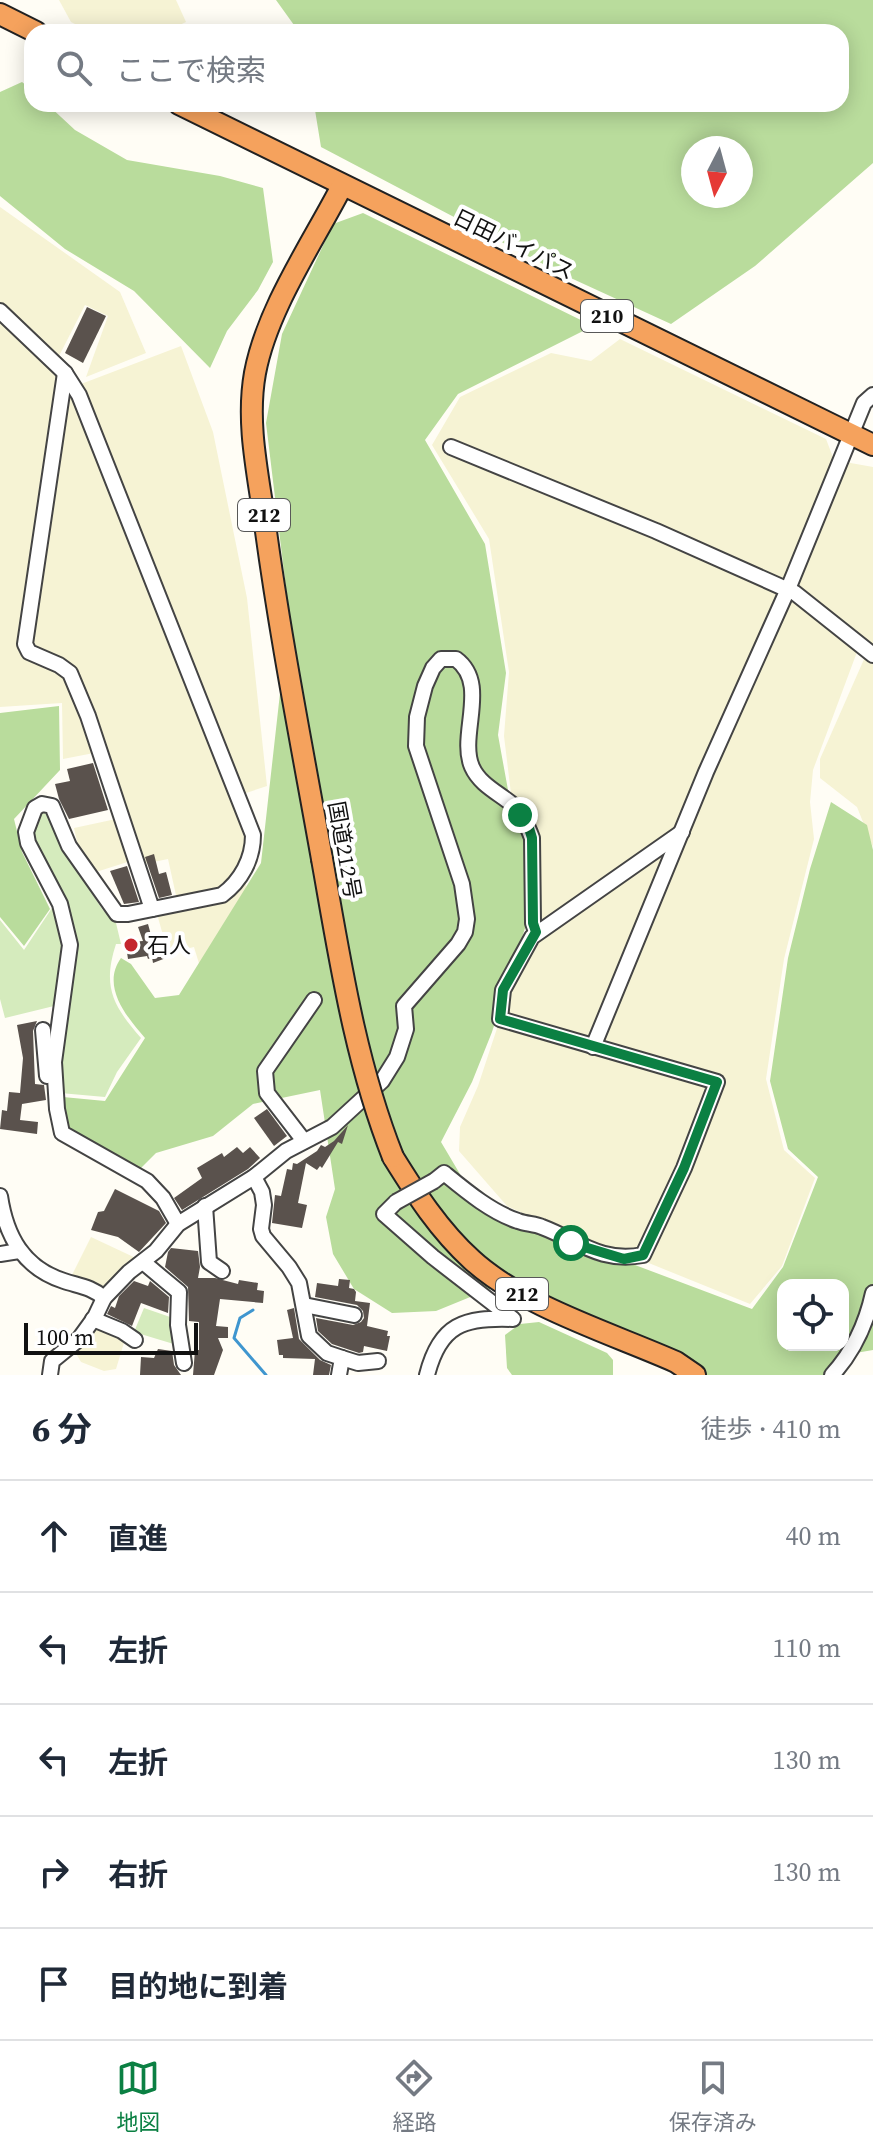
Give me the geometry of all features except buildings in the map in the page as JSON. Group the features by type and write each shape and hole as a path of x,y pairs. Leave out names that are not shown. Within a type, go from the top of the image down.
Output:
{"highway":[{"path":"0,14 24,26"},
{"name":"日田バイパス","path":"195,112 873,445"},
{"name":"国道212号","path":"342,186 265,336 255,374 252,431 272,573 347,998 378,1119 393,1157 431,1216 474,1262 530,1298 676,1362 695,1375"}],"street":[{"path":"0,311 65,373 79,395 253,835 251,858 233,887 222,895 117,914 69,846 52,806 42,804 35,808 26,832 28,843 60,904 70,945 54,1062 62,1133 147,1181 163,1198 178,1224"},
{"path":"65,373 25,644 29,652 70,673 88,716 152,909"},
{"path":"593,1047 706,772 788,589 864,403 873,395"},
{"path":"451,447 788,589 873,655"},
{"path":"50,1375 52,1361 79,1339 104,1298 129,1272 156,1251 178,1224 254,1177 286,1151 332,1127 382,1081 397,1057 406,1029 404,1006 458,944 465,932 467,919 462,884 416,746 417,717 425,686 441,659 456,659 465,667 472,692 468,749 472,768 487,786 517,808 528,825 532,838 533,923 536,932"},
{"path":"427,1375 432,1356 454,1327 474,1319 513,1319 433,1257 384,1214 396,1202 444,1173 496,1211 517,1221 543,1227 571,1243 624,1259 643,1255 684,1168 717,1082 500,1019 503,990 536,932 682,832"},
{"path":"304,1141 267,1093 265,1071 314,1000"},
{"path":"43,1030 51,1102 57,1109"},
{"path":"254,1177 262,1192 264,1205 263,1236 299,1283 309,1336 327,1353 358,1363 378,1361"},
{"path":"0,1196 3,1215 19,1251 37,1268 61,1281 94,1289 104,1298"},
{"path":"205,1206 209,1262 222,1271"},
{"path":"0,1254 19,1251"},
{"path":"143,1262 179,1292 178,1325 184,1363"},
{"path":"832,1375 850,1356 868,1318 873,1293"},
{"path":"304,1305 354,1315"},
{"path":"93,1319 135,1340"},
{"path":"339,1375 342,1358"}],"shaded area":[{"path":"59,0 176,0 186,22 75,24"},
{"path":"0,207 120,292 146,353 86,377 108,316 85,305 58,358 0,304"},
{"path":"0,318 57,373 81,384 181,346 213,432 247,598 267,786 231,798 247,845 245,874 250,923 201,970 194,947 168,953 157,914 179,909 168,859 139,865 137,859 96,872 78,846 74,828 116,819 94,753 63,759 62,703 0,707"},
{"path":"620,339 826,439 834,460 873,467 873,655 857,652 813,770 810,802 814,839 784,959 766,1079 784,1150 815,1178 782,1266 750,1304 624,1253 599,1248 507,1206 459,1151 460,1127 478,1086 508,995 537,939 539,837 512,802 504,736 509,672 489,539 432,445 460,397 551,353 591,361"},
{"path":"865,657 873,663 873,847 857,807 820,778 820,759"},
{"path":"91,1237 140,1260 104,1291 70,1279"},
{"path":"93,1325 126,1336 116,1369 104,1371 81,1362 74,1350"}],"green space":[{"path":"276,0 873,0 873,163 755,266 671,324 562,274 321,147 315,112 849,112 849,24 293,24"},
{"path":"22,82 24,112 56,112 75,130 127,160 220,176 263,188 273,262 258,290 227,331 210,368 134,291 65,249 0,196 0,92"},
{"path":"363,213 593,326 458,394 425,440 485,544 506,673 498,735 512,812 528,845 526,925 492,1032 472,1082 441,1142 483,1213 540,1231 571,1249 635,1265 752,1309 783,1267 818,1177 788,1149 770,1081 788,958 810,869 831,802 867,825 873,850 873,1350 844,1355 824,1375 707,1375 685,1357 581,1313 514,1279 436,1311 392,1313 354,1289 333,1254 326,1217 335,1189 320,1090 253,1104 213,1136 156,1153 139,1170 67,1134 62,1117 63,1097 105,1101 145,1038 130,1020 115,990 114,979 121,958 131,964 155,998 179,995 261,863 289,613 266,423 282,334 333,224"},
{"path":"59,706 60,770 14,819 22,852 50,909 24,946 0,917 0,713"},
{"path":"41,812 47,814 65,852 102,909 116,923 121,944 116,944 110,984 117,1006 141,1038 117,1072 105,1097 60,1093 59,1065 73,946 34,848 34,828"},
{"path":"54,905 66,946 54,1006 5,1018 0,999 0,920 24,950"},
{"path":"144,1308 173,1318 177,1345 134,1332"},
{"path":"539,1322 607,1353 613,1360 613,1375 512,1375 507,1368 505,1335 520,1324"}],"waterway":[{"path":"253,1310 240,1318 234,1338 266,1375"}],"place":[{"name":"石人","path":"131,945"}],"route":[{"path":"520,815 528,825 532,838 533,923 536,932 503,990 500,1019 717,1082 684,1168 643,1255 624,1259 571,1243"}]}
